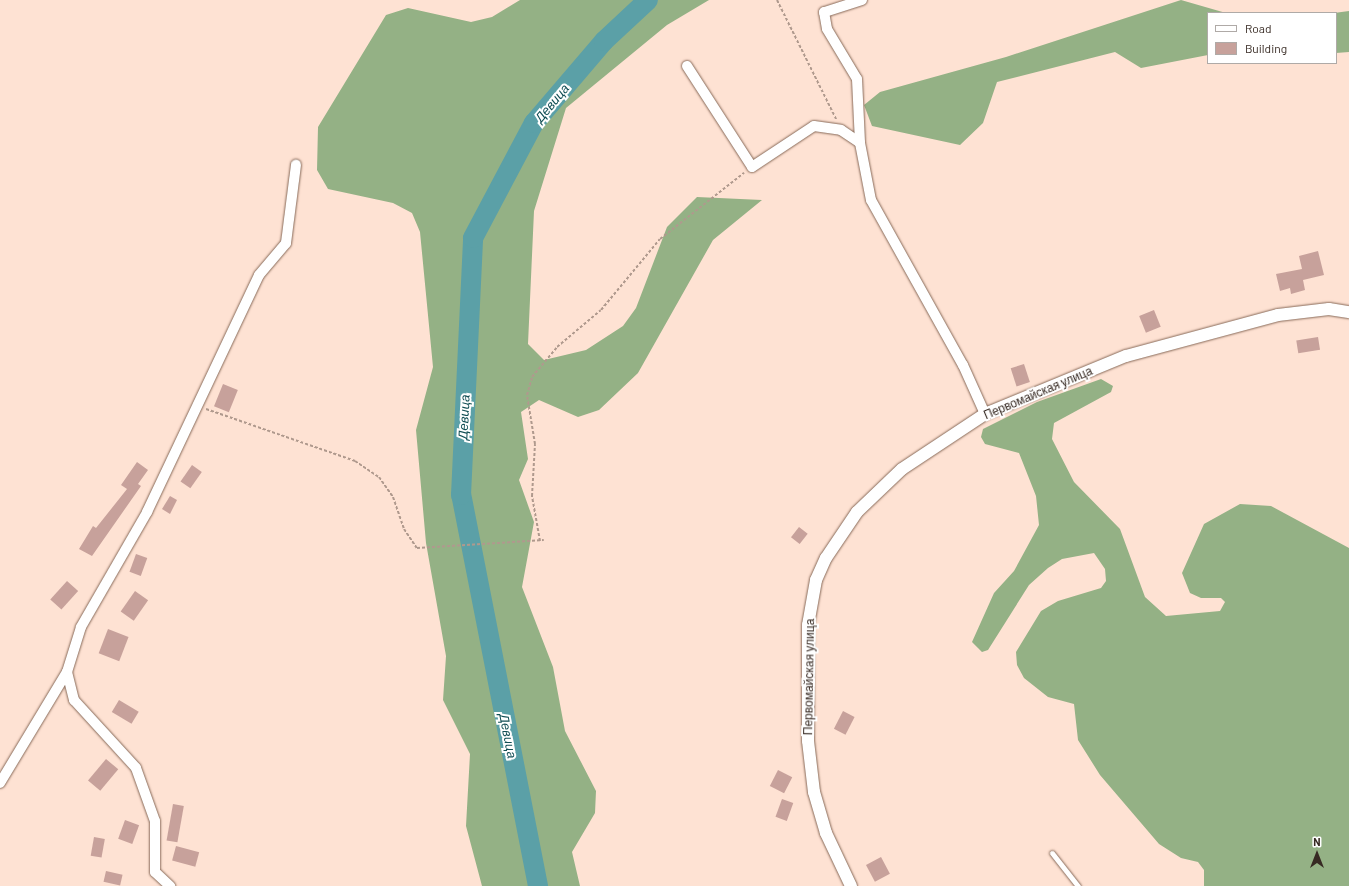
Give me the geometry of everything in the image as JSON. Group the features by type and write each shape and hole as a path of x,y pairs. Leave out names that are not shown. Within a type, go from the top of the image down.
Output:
{"street":[{"path":"862,0 824,12 827,29 857,79 860,142 871,200 963,365 985,414"},
{"path":"687,66 752,167 814,126 842,130 860,142"},
{"path":"0,783 67,672 81,627 147,512 199,406 259,275 286,243 296,165"},
{"name":"Первомайская улица","path":"851,886 826,834 814,792 808,741 808,625 816,580 839,536 880,488 926,452 985,414 1126,356 1207,332 1278,315 1329,309 1349,312"},
{"path":"67,672 74,700 136,768 155,821 155,872 170,886"}],"lane":[{"path":"1052,853 1078,886"}],"path":[{"path":"777,0 842,130"},
{"path":"540,541 532,496 536,444 527,395 532,377 557,347 602,310 660,238 752,167"},
{"path":"199,406 355,461 379,477 393,496 404,529 417,548 544,540"}],"green space":[{"path":"520,0 709,0 667,25 566,108 534,211 528,344 544,360 586,350 623,326 636,308 667,227 697,197 762,200 713,240 638,373 599,410 578,417 539,400 521,412 528,459 519,480 534,522 522,587 553,667 565,731 596,791 595,813 572,852 580,886 482,886 466,826 470,754 443,700 446,656 426,543 416,430 433,367 420,232 412,213 393,203 328,189 317,170 318,127 386,15 408,8 471,22 492,17"},
{"path":"1181,0 1223,12 1207,12 1207,55 1141,68 1115,52 997,82 983,123 960,145 872,126 864,105 880,92 1006,57"},
{"path":"1349,11 1349,52 1337,53 1337,13"},
{"path":"1101,379 1113,386 1111,392 1054,423 1052,439 1074,482 1120,529 1145,597 1166,616 1220,611 1225,602 1221,598 1201,598 1190,593 1182,573 1204,524 1240,504 1271,506 1349,548 1349,886 1204,886 1204,870 1198,862 1181,858 1159,844 1100,775 1078,740 1074,704 1048,697 1024,678 1017,665 1016,652 1041,611 1058,601 1101,588 1106,581 1105,569 1094,553 1062,559 1048,568 1029,585 988,650 982,652 972,642 994,593 1014,571 1039,525 1036,496 1019,453 985,444 981,437 983,429 1037,402"}],"building":[{"path":"1318,251 1324,275 1303,280 1305,290 1291,294 1290,288 1280,291 1276,274 1302,269 1299,256"},
{"path":"1154,310 1161,327 1146,333 1139,316"},
{"path":"1318,337 1320,350 1298,353 1296,340"},
{"path":"1024,364 1030,382 1017,386 1011,368"},
{"path":"223,384 238,390 229,412 214,406"},
{"path":"137,462 148,470 138,484 141,486 92,556 79,549 93,526 96,528 127,489 121,485"},
{"path":"192,465 202,472 190,488 181,481"},
{"path":"170,496 177,500 170,514 162,509"},
{"path":"799,527 808,534 800,544 791,537"},
{"path":"136,554 147,558 141,576 130,572"},
{"path":"67,581 78,591 61,610 50,600"},
{"path":"135,591 148,600 134,621 121,611"},
{"path":"108,629 129,637 119,661 99,653"},
{"path":"119,700 139,712 132,724 112,712"},
{"path":"843,711 855,717 846,735 834,729"},
{"path":"106,759 118,769 100,791 88,780"},
{"path":"778,770 792,777 784,793 770,786"},
{"path":"782,799 793,803 787,821 776,817"},
{"path":"173,804 184,806 177,842 167,840"},
{"path":"125,820 139,825 132,844 118,839"},
{"path":"94,837 105,839 102,858 91,856"},
{"path":"176,846 199,852 195,867 172,860"},
{"path":"881,857 890,874 875,882 866,865"},
{"path":"106,871 123,875 120,886 104,882"}],"waterway":[{"name":"Девица","path":"538,886 461,495 473,238 534,123 604,41 648,0"}]}
